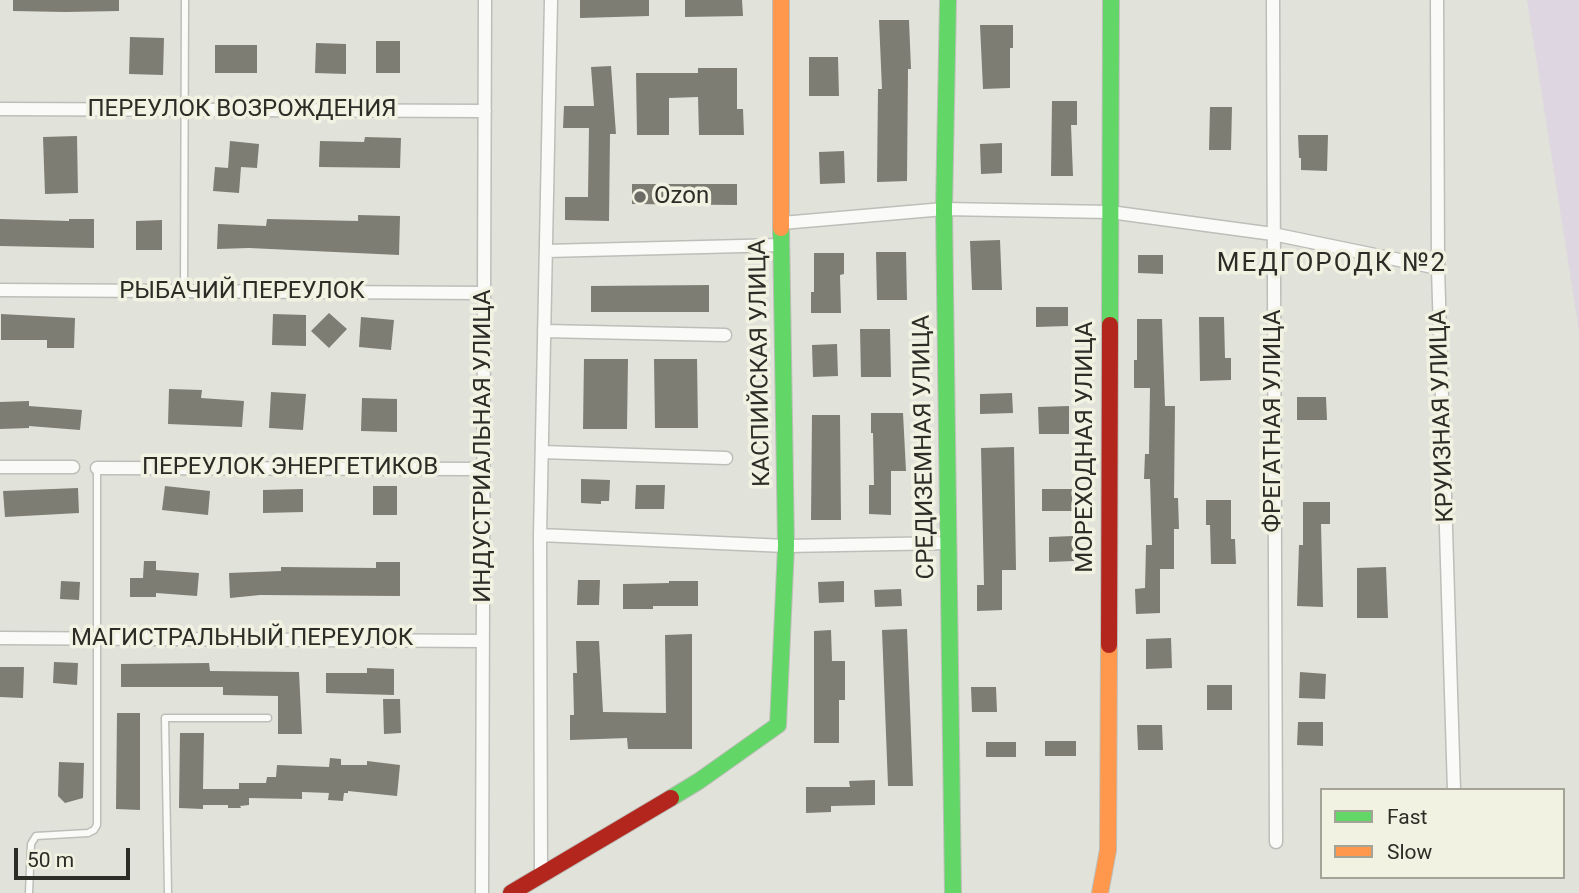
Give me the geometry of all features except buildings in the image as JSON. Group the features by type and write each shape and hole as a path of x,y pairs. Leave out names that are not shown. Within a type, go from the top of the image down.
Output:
{"street":[{"name":"ИНДУСТРИАЛЬНАЯ УЛИЦА","path":"482,893 485,0"},
{"path":"511,893 541,875 540,535 551,0"},
{"name":"КАСПИЙСКАЯ УЛИЦА","path":"541,875 699,781 778,725 786,546 781,245 781,0"},
{"name":"СРЕДИЗЕМНАЯ УЛИЦА","path":"948,0 944,209 953,893"},
{"name":"МОРЕХОДНАЯ УЛИЦА","path":"1100,893 1108,850 1111,0"},
{"name":"ФРЕГАТНАЯ УЛИЦА","path":"1273,0 1276,842"},
{"name":"КРУИЗНАЯ УЛИЦА","path":"1437,0 1438,268 1454,788"},
{"name":"ПЕРЕУЛОК ВОЗРОЖДЕНИЯ","path":"0,109 485,111"},
{"path":"782,223 944,209 1110,212 1273,234 1438,268"},
{"path":"546,251 781,245"},
{"name":"РЫБАЧИЙ ПЕРЕУЛОК","path":"0,290 484,293"},
{"path":"544,331 725,335"},
{"path":"542,452 726,458"},
{"path":"0,467 73,467"},
{"name":"ПЕРЕУЛОК ЭНЕРГЕТИКОВ","path":"97,468 484,469"},
{"path":"540,535 786,546 948,543"},
{"name":"МАГИСТРАЛЬНЫЙ ПЕРЕУЛОК","path":"0,638 483,641"}],"lane":[{"path":"184,291 185,0"},
{"path":"29,893 30,844 36,836 88,833 97,825 97,468"},
{"path":"169,893 165,718 268,718"}],"shaded area":[{"path":"1527,0 1579,0 1579,331"}],"traffic: fast":[{"path":"948,0 944,209 953,893"},
{"path":"1110,325 1111,0"},
{"path":"671,798 778,725 786,546 781,228"}],"traffic: slow":[{"path":"781,0 781,228"},
{"path":"1100,893 1108,850 1109,645"}],"traffic: jam":[{"path":"1109,645 1110,325"},
{"path":"511,893 671,798"}],"place":[{"name":"Ozon","path":"640,197"}],"district":[{"name":"МЕДГОРОДК №2","path":"1332,264"}]}
